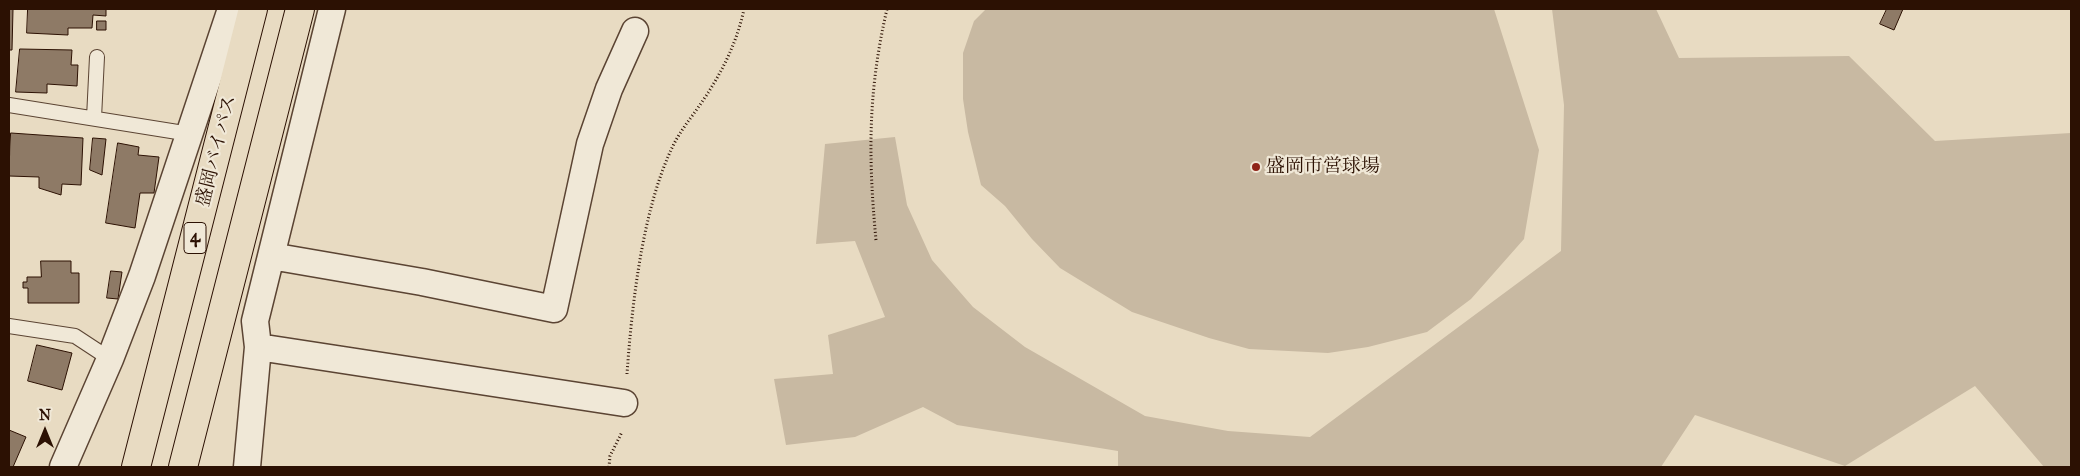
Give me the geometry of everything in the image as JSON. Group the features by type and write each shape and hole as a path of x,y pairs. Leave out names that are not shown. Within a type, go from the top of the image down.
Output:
{"highway":[{"name":"盛岡バイパス","path":"136,467 253,9"},
{"path":"184,467 300,9"}],"street":[{"path":"63,467 110,359 142,276 230,9"},
{"path":"247,467 258,347 255,321 332,9"},
{"path":"271,256 422,282 554,309 590,144 609,89 635,31"},
{"path":"258,347 624,403"}],"lane":[{"path":"94,118 97,57"},
{"path":"9,105 190,134"},
{"path":"9,326 75,336 110,359"}],"path":[{"path":"609,467 610,456 624,427 628,346 636,285 660,178 671,149 687,120 704,98 724,65 737,37 744,9"},
{"path":"876,240 870,153 871,102 875,66 887,9"}],"shaded area":[{"name":"盛岡市営球場","path":"986,9 1494,9 1539,150 1524,239 1471,299 1427,332 1368,347 1328,353 1249,349 1209,338 1132,312 1060,268 1032,239 1005,206 981,185 968,132 963,99 963,53 974,21"},
{"path":"1552,9 1656,9 1679,58 1849,56 1935,141 2071,133 2071,467 2044,467 1975,386 1845,466 1695,415 1661,467 1118,467 1118,451 957,425 923,407 855,437 786,445 774,379 833,374 828,335 885,317 855,241 816,244 825,144 895,137 907,205 932,260 973,307 1025,347 1145,416 1228,431 1310,437 1561,251 1564,105"}],"building":[{"path":"9,9 13,9 12,50 9,50"},
{"path":"28,9 106,9 106,16 93,15 92,28 68,28 68,35 27,33"},
{"path":"1887,9 1903,9 1894,30 1880,24"},
{"path":"97,21 106,21 106,30 97,30"},
{"path":"20,49 72,50 71,65 78,65 77,86 47,84 47,93 16,92"},
{"path":"11,133 83,138 81,185 62,184 61,195 39,188 39,177 9,176"},
{"path":"93,138 106,139 102,175 90,170"},
{"path":"118,143 139,147 138,155 159,157 154,193 140,193 135,228 106,223"},
{"path":"41,261 71,261 71,273 79,273 79,303 28,303 28,288 23,288 23,282 27,282 27,277 41,277"},
{"path":"111,271 122,272 118,299 107,298"},
{"path":"37,345 72,353 62,390 28,381"},
{"path":"9,430 26,437 13,467 9,467"}],"place":[{"name":"盛岡市営球場","path":"1256,167"}]}
